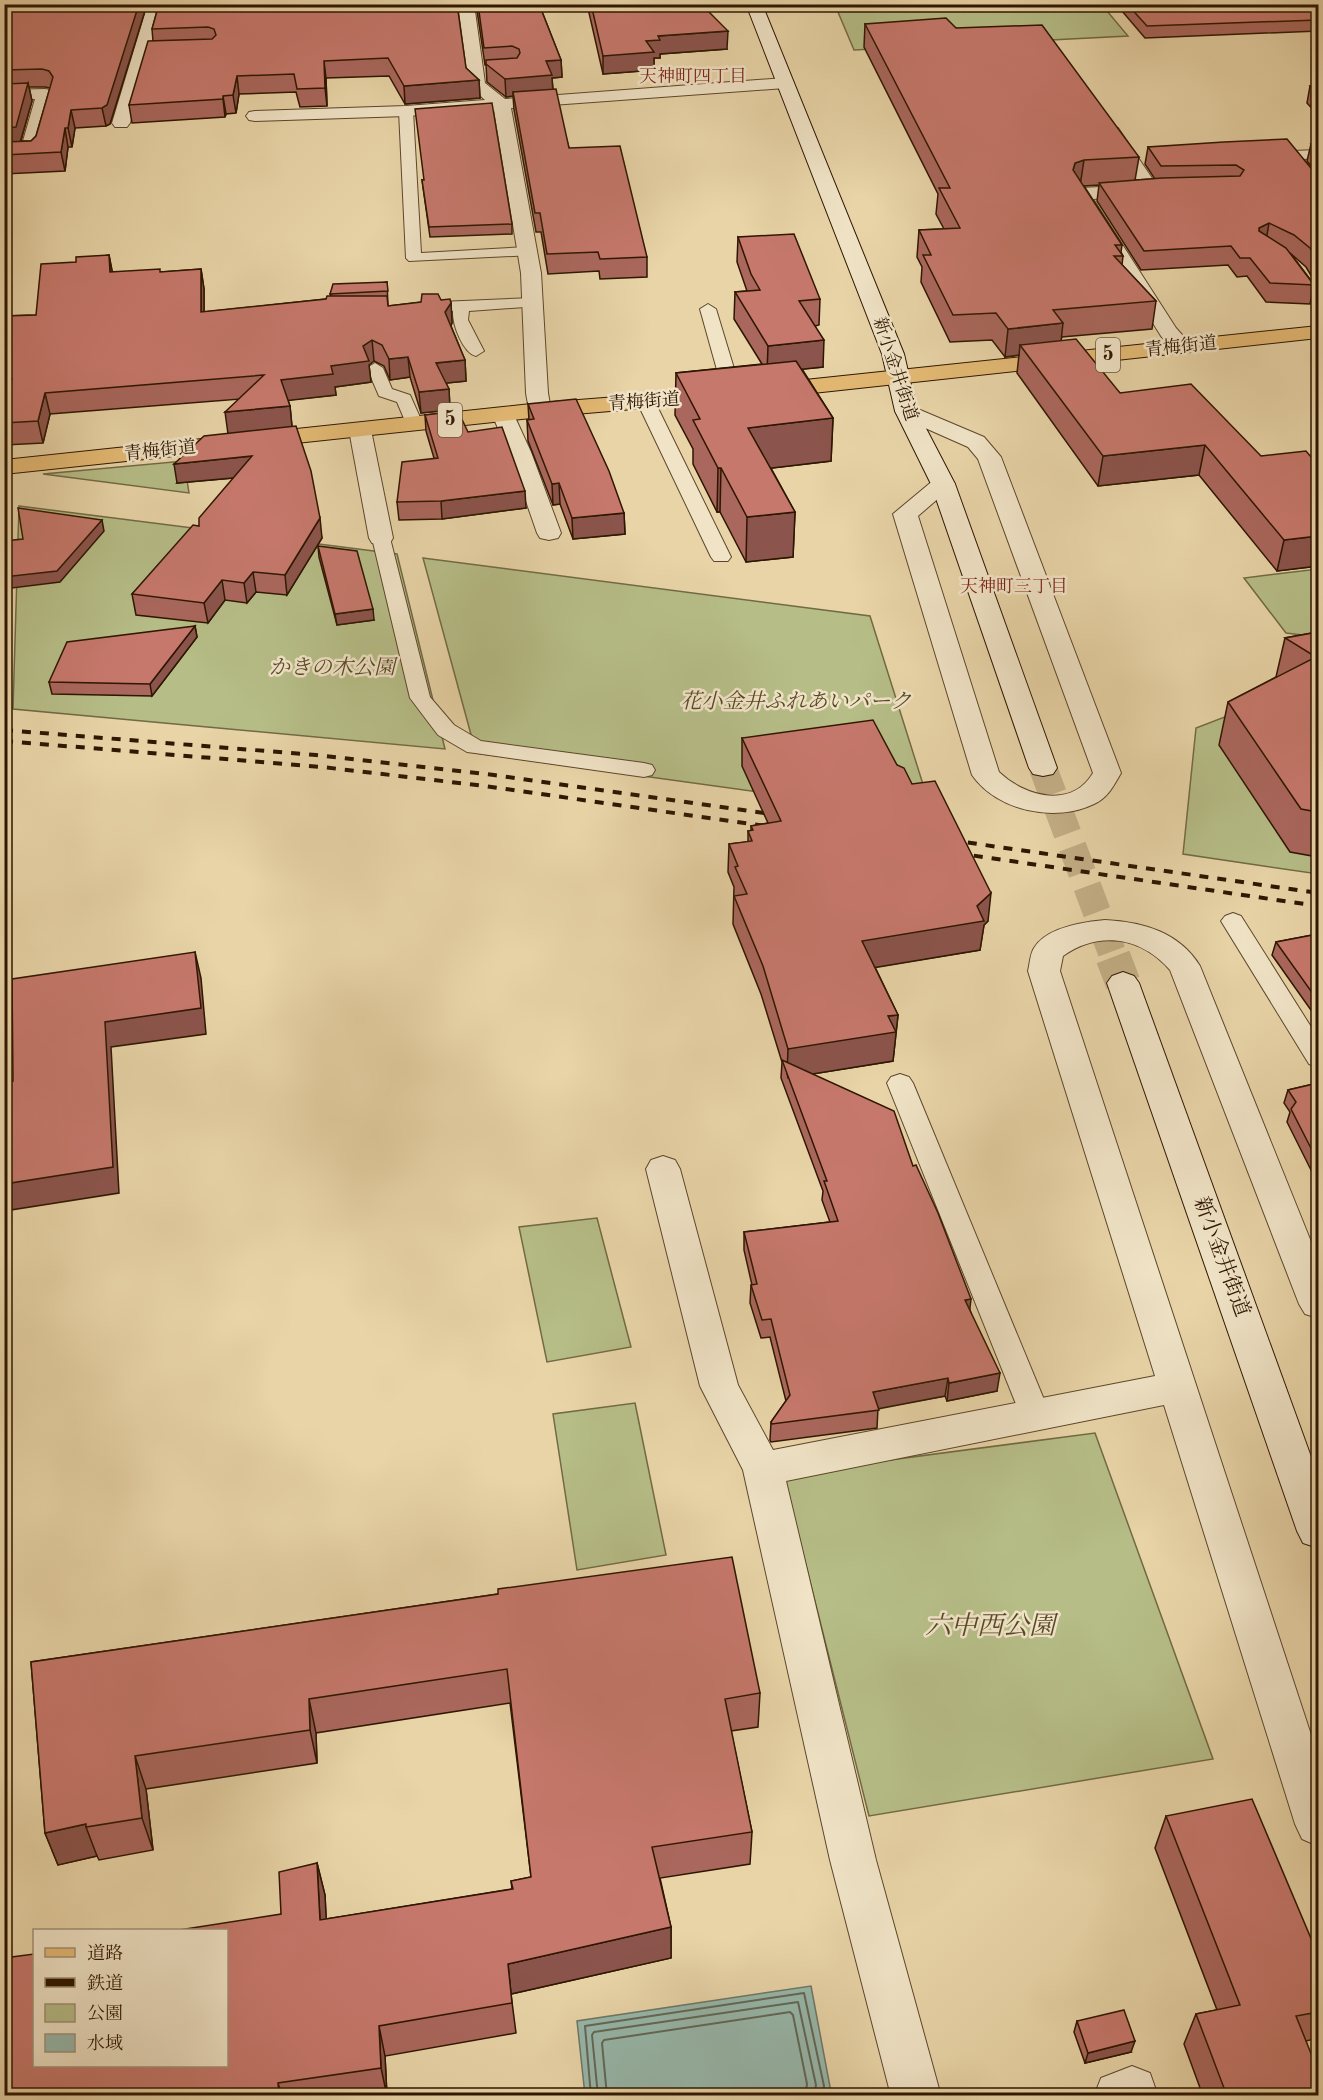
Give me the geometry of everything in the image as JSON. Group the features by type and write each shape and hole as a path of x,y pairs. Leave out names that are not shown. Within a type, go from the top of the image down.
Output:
{"main road":[{"name":"青梅街道","path":"4,467 540,410 733,395 1318,332"}],"street":[{"path":"121,123 147,53 156,4"},
{"path":"466,4 480,71 477,85 502,105 528,252 540,410"},
{"name":"新小金井街道","path":"754,4 893,354 906,411 943,484 1043,768"},
{"path":"255,116 406,111 785,83"},
{"path":"4,95 45,94 28,153 4,154"},
{"path":"1100,114 1157,190 1081,194 1168,332 1182,347"},
{"path":"906,411 976,442 989,457 1107,773 1103,785 1083,799 1057,804 1021,800 1002,790 986,775 905,514 943,484"},
{"path":"503,414 520,452 549,533"},
{"path":"360,430 381,538"},
{"path":"1318,1304 1184,966 1168,949 1145,936 1098,932 1068,937 1048,951 1044,970 1318,1824"},
{"name":"新小金井街道","path":"1123,983 1318,1531"},
{"path":"663,1169 719,1386 763,1469 853,1860 916,2096"},
{"path":"763,1469 1179,1387"},
{"path":"1119,2096 1132,2091 1133,2096"}],"lane":[{"path":"406,111 414,258 528,252"},
{"path":"1318,154 1292,155 1318,186"},
{"path":"1284,257 1318,300"},
{"path":"402,308 533,303"},
{"path":"461,306 460,320 476,351"},
{"path":"708,309 733,395"},
{"path":"375,368 385,392 404,399 414,424"},
{"path":"646,402 721,557"},
{"path":"381,538 420,698 446,730 474,747 644,770"},
{"path":"1233,921 1318,1058"},
{"path":"900,1083 1035,1414"}],"green space":[{"path":"835,5 1102,5 1128,36 854,50"},
{"path":"184,461 189,493 43,474"},
{"name":"かきの木公園","path":"19,506 397,554 445,749 13,709"},
{"name":"花小金井ふれあいパーク","path":"423,558 870,616 933,816 476,753"},
{"path":"1318,569 1318,637 1286,633 1244,578"},
{"path":"1318,681 1318,874 1183,854 1196,728"},
{"path":"597,1218 631,1347 547,1362 519,1227"},
{"path":"635,1403 666,1555 577,1570 553,1414"},
{"name":"六中西公園","path":"1095,1433 1213,1759 869,1816 783,1474"}],"water":[{"path":"811,1986 831,2092 809,2096 585,2095 577,2021"}],"building":[{"path":"4,4 139,4 107,105 102,108 71,110 61,152 4,155 4,142 31,141 36,136 53,77 49,71 42,69 4,70"},
{"path":"159,4 457,4 466,68 479,80 404,86 388,58 324,61 325,88 297,89 294,74 237,76 233,95 223,96 223,99 129,105 148,41 212,39 216,35 214,29 208,27 152,29"},
{"path":"478,4 539,4 561,60 546,61 552,75 505,79 486,64 486,60 517,58 520,53 519,49 512,46 484,48"},
{"path":"591,4 701,4 728,31 658,36 660,40 646,41 654,52 603,56"},
{"path":"1127,4 1318,4 1318,20 1147,26"},
{"path":"946,18 956,28 1042,25 1139,157 1084,160 1075,163 1073,170 1122,245 1115,245 1123,256 1114,256 1156,301 1053,310 1063,323 1008,329 996,313 953,315 923,255 931,255 919,230 960,228 939,188 950,188 865,24"},
{"path":"28,83 16,127 4,128 4,84"},
{"path":"1318,85 1318,94 1310,86"},
{"path":"556,89 569,148 620,146 647,257 600,259 598,252 547,254 540,213 535,213 513,92"},
{"path":"492,103 512,224 429,227 415,109"},
{"path":"1287,139 1315,173 1318,173 1318,262 1310,248 1294,235 1269,223 1259,228 1259,231 1286,248 1314,285 1270,283 1250,258 1240,258 1231,246 1144,251 1099,183 1162,178 1240,176 1244,170 1236,165 1161,166 1148,147"},
{"path":"1318,143 1318,153 1311,144"},
{"path":"794,234 820,299 799,301 824,340 768,346 735,292 760,290 751,274 738,237"},
{"path":"109,255 110,272 201,269 201,312 326,299 327,296 387,296 388,306 421,302 422,294 438,294 441,300 450,299 451,303 445,312 465,360 436,363 449,389 419,392 408,357 389,359 382,345 372,340 363,346 369,361 331,366 333,374 281,380 290,406 225,412 264,375 45,393 38,421 4,423 4,406 12,379 4,380 4,316 36,315 41,264 76,262 76,257"},
{"path":"387,282 388,291 330,294 333,284"},
{"path":"1076,339 1120,393 1191,384 1261,456 1306,451 1318,465 1318,536 1284,540 1205,445 1103,456 1020,345"},
{"path":"796,361 833,418 748,428 795,512 747,517 693,420 700,419 676,373"},
{"path":"576,399 609,471 624,513 572,518 559,483 552,484 527,420 534,419 528,404"},
{"path":"458,411 468,432 502,427 525,491 441,501 397,502 402,462 438,458 425,415"},
{"path":"296,426 311,471 320,518 285,575 253,572 244,583 222,580 204,603 132,594 193,525 199,526 199,518 252,456 174,464 204,436"},
{"path":"18,508 102,520 57,571 4,577 4,541 23,539"},
{"path":"318,546 357,551 373,609 335,614"},
{"path":"195,626 150,684 49,682 67,642"},
{"path":"1318,632 1318,812 1301,809 1228,702 1316,657 1285,638"},
{"path":"873,720 897,765 904,768 912,784 935,781 991,893 977,906 984,921 862,941 898,1015 888,1016 896,1032 788,1049 763,966 734,896 747,894 735,867 738,866 729,844 752,841 748,831 753,830 751,826 781,821 742,738"},
{"path":"1318,934 1318,1001 1276,942"},
{"path":"195,952 201,1008 105,1022 113,1167 4,1184 4,1082 13,1081 12,979"},
{"path":"782,1060 894,1111 913,1166 916,1165 938,1213 971,1299 965,1300 1000,1373 949,1383 948,1378 873,1392 879,1410 772,1424 771,1422 790,1395 771,1319 762,1320 751,1285 757,1284 744,1232 838,1221 824,1181 827,1181"},
{"path":"1318,1083 1318,1162 1291,1109 1296,1102 1288,1090"},
{"path":"732,1557 760,1693 725,1699 752,1832 652,1847 671,1927 508,1964 512,2003 379,2026 381,2068 278,2083 279,2096 4,2096 4,1958 33,1954 33,2067 228,2067 228,1929 185,1929 281,1914 279,1872 317,1863 320,1920 513,1889 511,1881 531,1877 507,1669 309,1699 310,1730 135,1756 142,1818 86,1827 86,1824 45,1833 31,1662 498,1594 498,1589"},
{"path":"1252,1799 1318,1955 1318,2012 1296,2016 1318,2071 1318,2096 1227,2096 1196,2014 1240,2005 1166,1816"},
{"path":"1124,2010 1135,2041 1088,2053 1077,2021"}],"tunnel":[{"path":"1043,768 1114,958"},
{"path":"1113,957 1123,983"}],"railway":[{"path":"4,730 316,755 494,775 778,815"},
{"path":"4,741 322,767 485,786 772,827"},
{"path":"950,840 1318,893"},
{"path":"956,853 1318,906"}],"district":[{"name":"天神町四丁目","path":"693,77"},
{"name":"天神町三丁目","path":"1014,587"}]}
